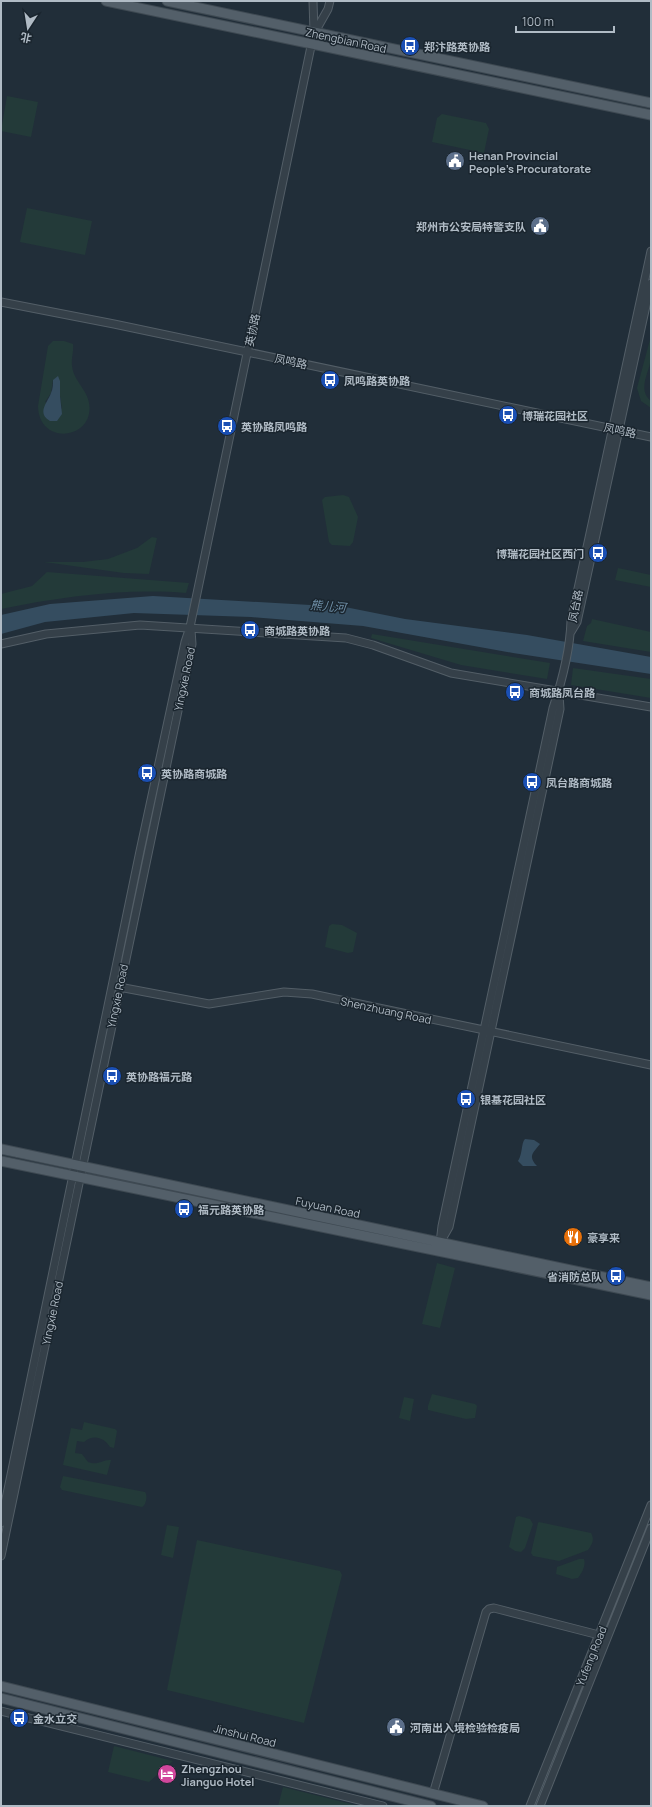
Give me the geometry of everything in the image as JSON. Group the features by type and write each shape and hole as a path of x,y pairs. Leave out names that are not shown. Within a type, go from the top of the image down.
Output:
{"main road":[{"name":"Zhengbian Road","path":"106,1 651,116"},
{"name":"Zhengbian Road","path":"167,1 651,103"},
{"name":"Fuyuan Road","path":"1,1149 651,1287"},
{"name":"Fuyuan Road","path":"1,1161 651,1295"},
{"name":"Jinshui Road","path":"2,1686 483,1806"},
{"path":"1,1698 409,1804 431,1806"}],"street":[{"path":"313,1 314,32"},
{"path":"314,32 328,9 330,1"},
{"name":"英协路","path":"191,624 314,32"},
{"name":"凤台路","path":"440,1243 449,1227 487,1032 560,710 558,691 570,632 577,622 651,252"},
{"name":"凤台路","path":"616,429 651,283"},
{"name":"凤鸣路","path":"1,302 80,317 651,437"},
{"path":"1,644 46,634 109,627 191,624 354,639 420,660 441,670 651,707"},
{"name":"Yingxie Road","path":"1,1523 119,987 192,644 191,624"},
{"name":"Yingxie Road","path":"79,1165 140,850 185,642 191,624"},
{"name":"Shenzhuang Road","path":"119,987 209,1004 284,992 312,994 651,1066"},
{"name":"Yingxie Road","path":"1,1556 76,1177"},
{"name":"Yufeng Road","path":"530,1806 646,1523 651,1505"},
{"path":"646,1523 651,1529"},
{"name":"Yufeng Road","path":"540,1806 651,1529"},
{"path":"433,1794 486,1612 489,1609 494,1608 599,1635"},
{"path":"1,1711 383,1806"}],"green space":[{"path":"7,96 38,102 31,137 1,131"},
{"path":"442,114 486,123 489,129 484,153 432,142 437,118"},
{"path":"27,208 92,221 85,255 20,242"},
{"path":"651,336 651,359 644,387 647,397 651,401 651,408 641,401 637,388"},
{"path":"53,341 64,341 73,344 73,372 86,394 90,406 89,414 85,423 79,429 71,433 62,434 53,432 46,427 40,418 38,406 48,346","holes":["53,380 60,381 60,396 62,409 45,402 51,393"]},
{"path":"343,495 349,497 358,517 353,542 350,546 332,545 329,542 322,500 325,497"},
{"path":"152,537 157,538 149,574 124,573 44,562 83,562 108,559 137,548"},
{"path":"618,568 651,575 651,587 615,580"},
{"path":"47,572 189,583 186,593 140,592 93,595 70,597 1,609 1,594 32,586"},
{"path":"592,619 651,632 651,652 583,641 587,626 591,623"},
{"path":"372,634 550,663 547,679 461,665 371,638"},
{"path":"573,668 651,679 651,698 571,685"},
{"path":"332,924 342,925 357,933 353,952 348,953 325,947 329,926"},
{"path":"437,1263 455,1268 440,1328 422,1324"},
{"path":"432,1394 475,1404 477,1406 475,1418 466,1419 428,1410"},
{"path":"404,1397 414,1399 410,1421 399,1418"},
{"path":"84,1422 115,1429 117,1431 114,1448 110,1447 102,1439 95,1437 84,1442 77,1441 75,1453 82,1454 88,1462 98,1463 105,1460 111,1460 107,1475 63,1465 71,1428 82,1430"},
{"path":"63,1476 145,1492 145,1502 142,1507 62,1490 60,1487"},
{"path":"519,1516 530,1519 533,1524 525,1548 521,1552 515,1551 509,1547 516,1517"},
{"path":"539,1522 591,1533 593,1538 592,1544 588,1550 559,1561 533,1556 531,1553"},
{"path":"167,1525 179,1527 173,1558 161,1555"},
{"path":"197,1540 340,1571 342,1575 304,1723 167,1690"},
{"path":"579,1559 584,1559 584,1567 578,1578 572,1579 556,1574 557,1567"},
{"path":"114,1746 173,1761 149,1782 108,1772"},
{"path":"283,1787 359,1806 278,1806"}],"water":[{"path":"58,376 60,381 62,414 57,421 50,421 46,418 43,411 52,391 53,380"},
{"path":"153,596 345,607 405,619 527,635 651,657 651,674 513,653 363,626 251,617 134,613 45,622 1,634 1,615 50,604"},
{"path":"525,1139 534,1140 540,1144 532,1154 532,1159 537,1166 523,1166 518,1161"}],"place":[{"name":"郑汴路英协路","path":"410,46"},
{"name":"Henan Provincial People's Procuratorate","path":"455,161"},
{"name":"郑州市公安局特警支队","path":"540,226"},
{"name":"凤鸣路英协路","path":"330,380"},
{"name":"博瑞花园社区","path":"508,415"},
{"name":"英协路凤鸣路","path":"227,426"},
{"name":"博瑞花园社区西门","path":"598,553"},
{"name":"商城路英协路","path":"250,630"},
{"name":"商城路凤台路","path":"515,692"},
{"name":"英协路商城路","path":"147,773"},
{"name":"凤台路商城路","path":"532,782"},
{"name":"英协路福元路","path":"112,1076"},
{"name":"银基花园社区","path":"466,1099"},
{"name":"福元路英协路","path":"184,1209"},
{"name":"豪享来","path":"573,1237"},
{"name":"省消防总队","path":"616,1276"},
{"name":"金水立交","path":"19,1718"},
{"name":"河南出入境检验检疫局","path":"396,1727"},
{"name":"Zhengzhou Jianguo Hotel","path":"167,1774"}],"water label":[{"name":"熊儿河","path":"328,606"}]}
